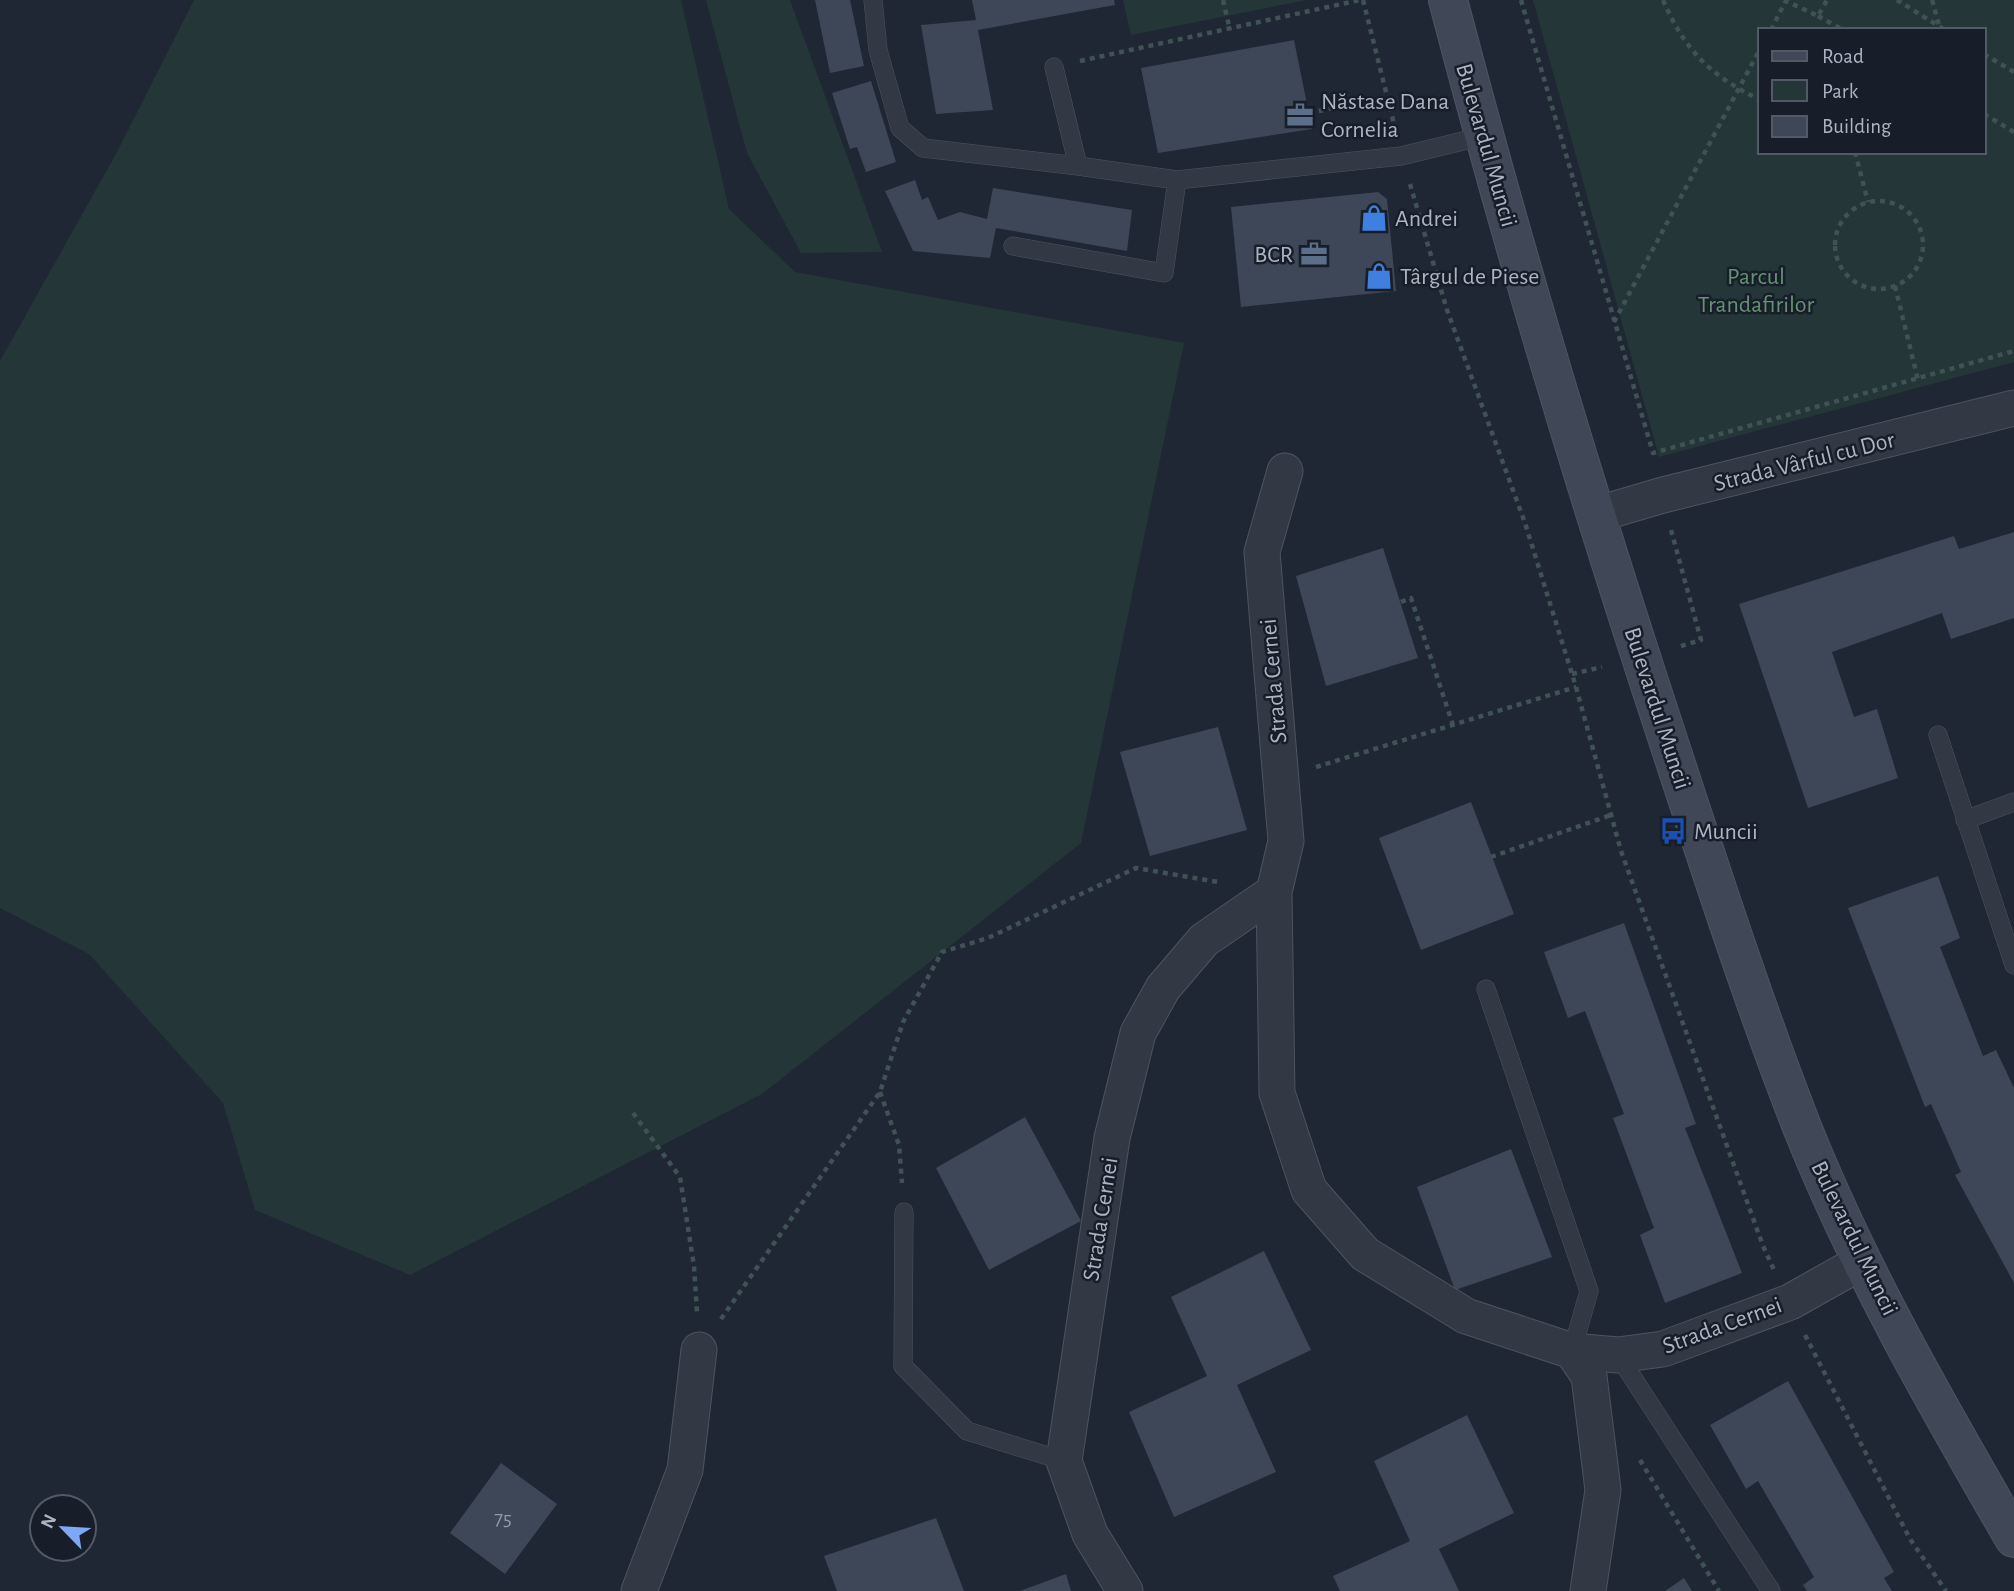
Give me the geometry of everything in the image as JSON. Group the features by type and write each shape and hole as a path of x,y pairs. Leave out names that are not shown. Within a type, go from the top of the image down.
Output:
{"main road":[{"name":"Bulevardul Muncii","path":"1448,0 1484,136 1595,515 1738,949 1803,1128 1863,1261 1960,1445 2014,1538"}],"street":[{"name":"Strada Vârful cu Dor","path":"1595,515 1663,495 2014,408"},
{"name":"Strada Cernei","path":"1285,471 1262,552 1286,841 1274,892 1277,1093 1309,1189 1365,1254 1466,1316 1572,1351 1618,1355 1663,1349 1790,1302 1863,1261"},
{"name":"Strada Cernei","path":"1125,1591 1090,1534 1064,1461 1112,1138 1138,1033 1163,988 1204,940 1274,892"},
{"path":"639,1591 685,1470 699,1350"},
{"path":"1572,1351 1589,1376 1603,1490 1588,1591"}],"lane":[{"path":"873,0 878,50 900,128 923,148 1177,180 1401,156 1484,136"},
{"path":"1054,67 1078,166"},
{"path":"1013,246 1164,273 1177,180"},
{"path":"1938,735 2014,965"},
{"path":"1965,820 2014,802"},
{"path":"1486,989 1589,1291 1572,1351"},
{"path":"904,1212 903,1366 967,1431 1064,1461"},
{"path":"1618,1355 1771,1591"}],"path":[{"path":"1223,0 1230,30"},
{"path":"1054,67 1361,0 1401,156 1447,310 1525,523 1576,687 1621,851 1763,1246 1832,1390 1910,1539 1946,1591"},
{"path":"1521,0 1653,453 2014,351"},
{"path":"1663,0 1687,46 1706,67 1758,99"},
{"path":"1818,16 1826,0"},
{"path":"1896,0 1942,28"},
{"path":"1932,0 1939,26"},
{"path":"1771,28 1785,1 1839,28"},
{"path":"1614,322 1758,53"},
{"path":"1986,55 2014,72"},
{"path":"1309,113 1387,97"},
{"path":"1986,115 2014,132"},
{"path":"1856,154 1868,202"},
{"path":"1882,201 1897,205 1908,212 1922,235 1919,262 1912,274 1895,286 1878,289 1856,283 1847,276 1838,262 1835,239 1838,228 1852,211 1868,202 1882,201"},
{"path":"1895,286 1918,380"},
{"path":"1401,602 1411,598 1453,725"},
{"path":"1282,777 1576,687"},
{"path":"1491,857 1611,815"},
{"path":"699,1350 880,1092 903,1022 942,952 988,938 1136,868 1274,892"},
{"path":"880,1092 900,1145 904,1212"},
{"path":"633,1113 680,1177 694,1266 699,1350"},
{"path":"1639,1459 1719,1591"}],"green space":[{"path":"194,0 681,0 729,209 795,272 1184,343 1081,843 762,1094 410,1275 255,1210 223,1103 89,954 0,908 0,361 117,152"},
{"path":"706,0 790,0 882,252 801,253 747,153"},
{"path":"1123,0 1307,0 1131,35"},
{"name":"Parcul Trandafirilor","path":"1533,0 2014,0 2014,362 1659,457"}],"building":[{"path":"815,0 850,0 864,66 830,73"},
{"path":"972,0 1114,0 1115,5 978,30 993,110 936,114 921,25 976,20"},
{"path":"1294,40 1312,129 1158,153 1141,68"},
{"path":"871,81 896,162 866,172 857,147 850,149 832,93"},
{"path":"915,180 922,200 928,197 938,220 960,212 987,219 993,188 1132,210 1127,251 996,228 990,258 913,251 885,191"},
{"name":"BCR","path":"1378,192 1387,199 1396,291 1241,307 1231,207"},
{"path":"2014,532 2014,618 1951,639 1942,613 1832,652 1854,717 1877,709 1898,778 1808,808 1739,604 1954,536 1959,549"},
{"path":"1383,548 1418,658 1326,686 1296,576"},
{"path":"1218,727 1247,830 1150,856 1120,752"},
{"path":"1471,802 1514,914 1421,950 1379,838"},
{"path":"1938,876 1960,938 1940,947 1983,1056 1996,1050 2014,1088 2014,1283 1955,1175 1961,1172 1931,1104 1925,1107 1848,908"},
{"path":"1624,923 1696,1124 1685,1128 1742,1273 1665,1303 1640,1235 1654,1228 1613,1118 1624,1114 1585,1011 1568,1018 1544,952"},
{"path":"1025,1117 1081,1221 989,1270 936,1168"},
{"path":"1511,1149 1552,1257 1455,1290 1417,1187"},
{"path":"1264,1251 1311,1350 1237,1385 1276,1472 1174,1517 1129,1412 1207,1376 1171,1297"},
{"path":"1788,1381 1894,1572 1884,1578 1892,1591 1807,1591 1803,1585 1814,1577 1758,1481 1746,1489 1710,1425"},
{"path":"1467,1415 1514,1513 1439,1549 1459,1591 1340,1591 1333,1576 1410,1541 1374,1461"},
{"path":"501,1463 557,1504 505,1574 450,1533"},
{"path":"936,1518 964,1591 837,1591 824,1556"},
{"path":"1066,1574 1071,1591 1020,1591"},
{"path":"1684,1578 1692,1591 1665,1591"}],"place":[{"name":"Năstase Dana Cornelia","path":"1300,115"},
{"name":"Andrei","path":"1374,218"},
{"name":"BCR","path":"1314,254"},
{"name":"Târgul de Piese","path":"1379,276"},
{"name":"Muncii","path":"1673,831"}]}
